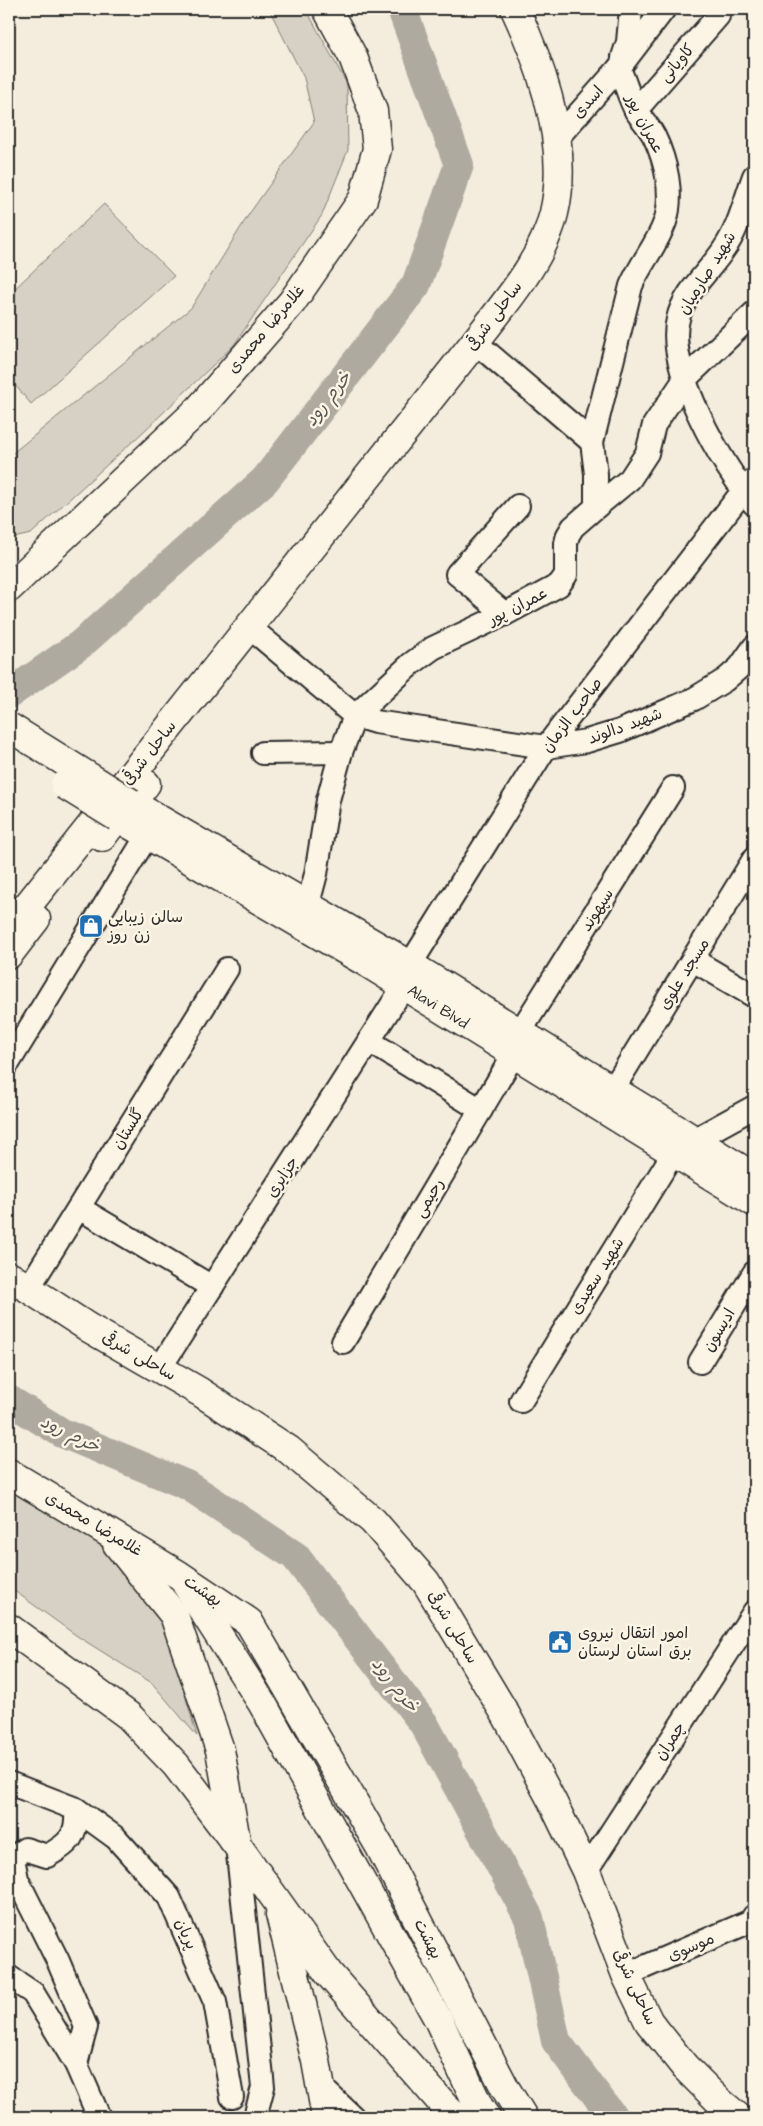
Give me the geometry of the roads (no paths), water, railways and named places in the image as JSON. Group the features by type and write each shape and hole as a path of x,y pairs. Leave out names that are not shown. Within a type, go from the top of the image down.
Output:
{"main road":[{"name":"غلامرضا محمدی","path":"9,588 199,408 292,302 363,199 376,149 373,111 353,56 327,9"},
{"name":"ساحلی شرقی","path":"288,575 519,285 541,247 554,214 560,177 558,137 533,47 515,9"},
{"name":"ساحل شرقی","path":"9,929 254,632 288,575"},
{"path":"9,954 124,810 254,632"},
{"path":"9,727 124,810"},
{"path":"9,749 124,810"},
{"name":"Alavi Blvd","path":"124,810 147,836 407,976 684,1146 754,1176"},
{"name":"Alavi Blvd","path":"124,810 308,904 407,976"},
{"name":"Alavi Blvd","path":"517,1043 613,1089 754,1202"},
{"name":"ساحلی شرقی","path":"18,1282 89,1328 160,1368 289,1450 372,1521 426,1582 506,1715 552,1801 586,1871 626,1975 649,2022 685,2067 738,2117"},
{"name":"غلامرضا محمدی","path":"9,1473 179,1575"},
{"path":"105,1530 174,1615 220,1750 237,1845"},
{"name":"بهشت","path":"179,1575 262,1704 438,2019 479,2108 486,2117"},
{"name":"بهشت","path":"179,1575 249,1622 380,1847 505,2088 523,2117"},
{"path":"9,1628 129,1716 176,1765 237,1845 329,1974 457,2117"},
{"path":"176,1765 184,1771 194,1774 204,1773 212,1768 218,1760 220,1750"},
{"path":"276,1901 316,2061 326,2117"}],"street":[{"path":"619,68 628,42 631,9"},
{"name":"اسدی","path":"558,137 619,68 664,9"},
{"name":"کاویانی","path":"636,110 718,16"},
{"name":"عمران پور","path":"308,904 316,874 328,800 341,752 355,716 418,659 434,648 505,614 559,585 566,575 566,543 568,536 573,527 596,508 596,474 592,442 631,286 638,268 653,246 665,221 669,196 663,158 653,134 636,110 619,68"},
{"name":"شهید صارمیان","path":"750,492 696,409 685,379 676,335 678,318 687,298 724,249 734,231 754,176"},
{"path":"596,508 630,479 647,453 654,425 685,379 754,313"},
{"path":"475,342 592,442"},
{"name":"صاحب الزمان","path":"407,976 546,747 750,492"},
{"path":"505,614 457,574 518,506"},
{"path":"254,632 355,716"},
{"name":"شهید دالوند","path":"355,716 375,722 546,747 587,741 620,731 694,699 725,680 740,667 754,647"},
{"path":"263,753 341,752"},
{"name":"سپهوند","path":"517,1043 673,788"},
{"path":"9,1062 147,836"},
{"name":"مسجد علوی","path":"613,1089 754,859"},
{"path":"693,960 754,996"},
{"name":"گلستان","path":"18,1282 79,1208 227,968"},
{"name":"جزایری","path":"160,1368 370,1041 407,976"},
{"path":"370,1041 481,1110"},
{"name":"رحیمی","path":"343,1342 481,1110 517,1043"},
{"path":"684,1146 754,1107"},
{"name":"شهید سعیدی","path":"520,1400 684,1146"},
{"path":"79,1208 212,1287"},
{"name":"ادیسون","path":"700,1362 754,1272"},
{"name":"چمران","path":"586,1871 754,1612"},
{"name":"پریان","path":"9,1783 76,1810 116,1838 169,1897 215,2002 232,2097"},
{"path":"76,1810 77,1825 66,1846 48,1856 24,1848 13,1858 16,1879 58,1961 86,2026 76,2064"},
{"path":"237,1845 263,2087 255,2117"},
{"name":"موسوی","path":"626,1975 751,1921 754,1916"},
{"path":"9,1977 33,1993 76,2064 99,2117"},
{"path":"320,2086 353,2117"}],"waterway":[{"name":"خرم رود","path":"9,694 81,644 265,480 416,285 459,165 402,9"},
{"name":"خرم رود","path":"9,1400 62,1433 189,1486 295,1556 424,1724 529,1918 556,2041 613,2117"}],"place":[{"name":"سالن زیبایی زن روز","path":"91,926"},
{"name":"امور انتقال نیروی برق استان لرستان","path":"560,1642"}]}
